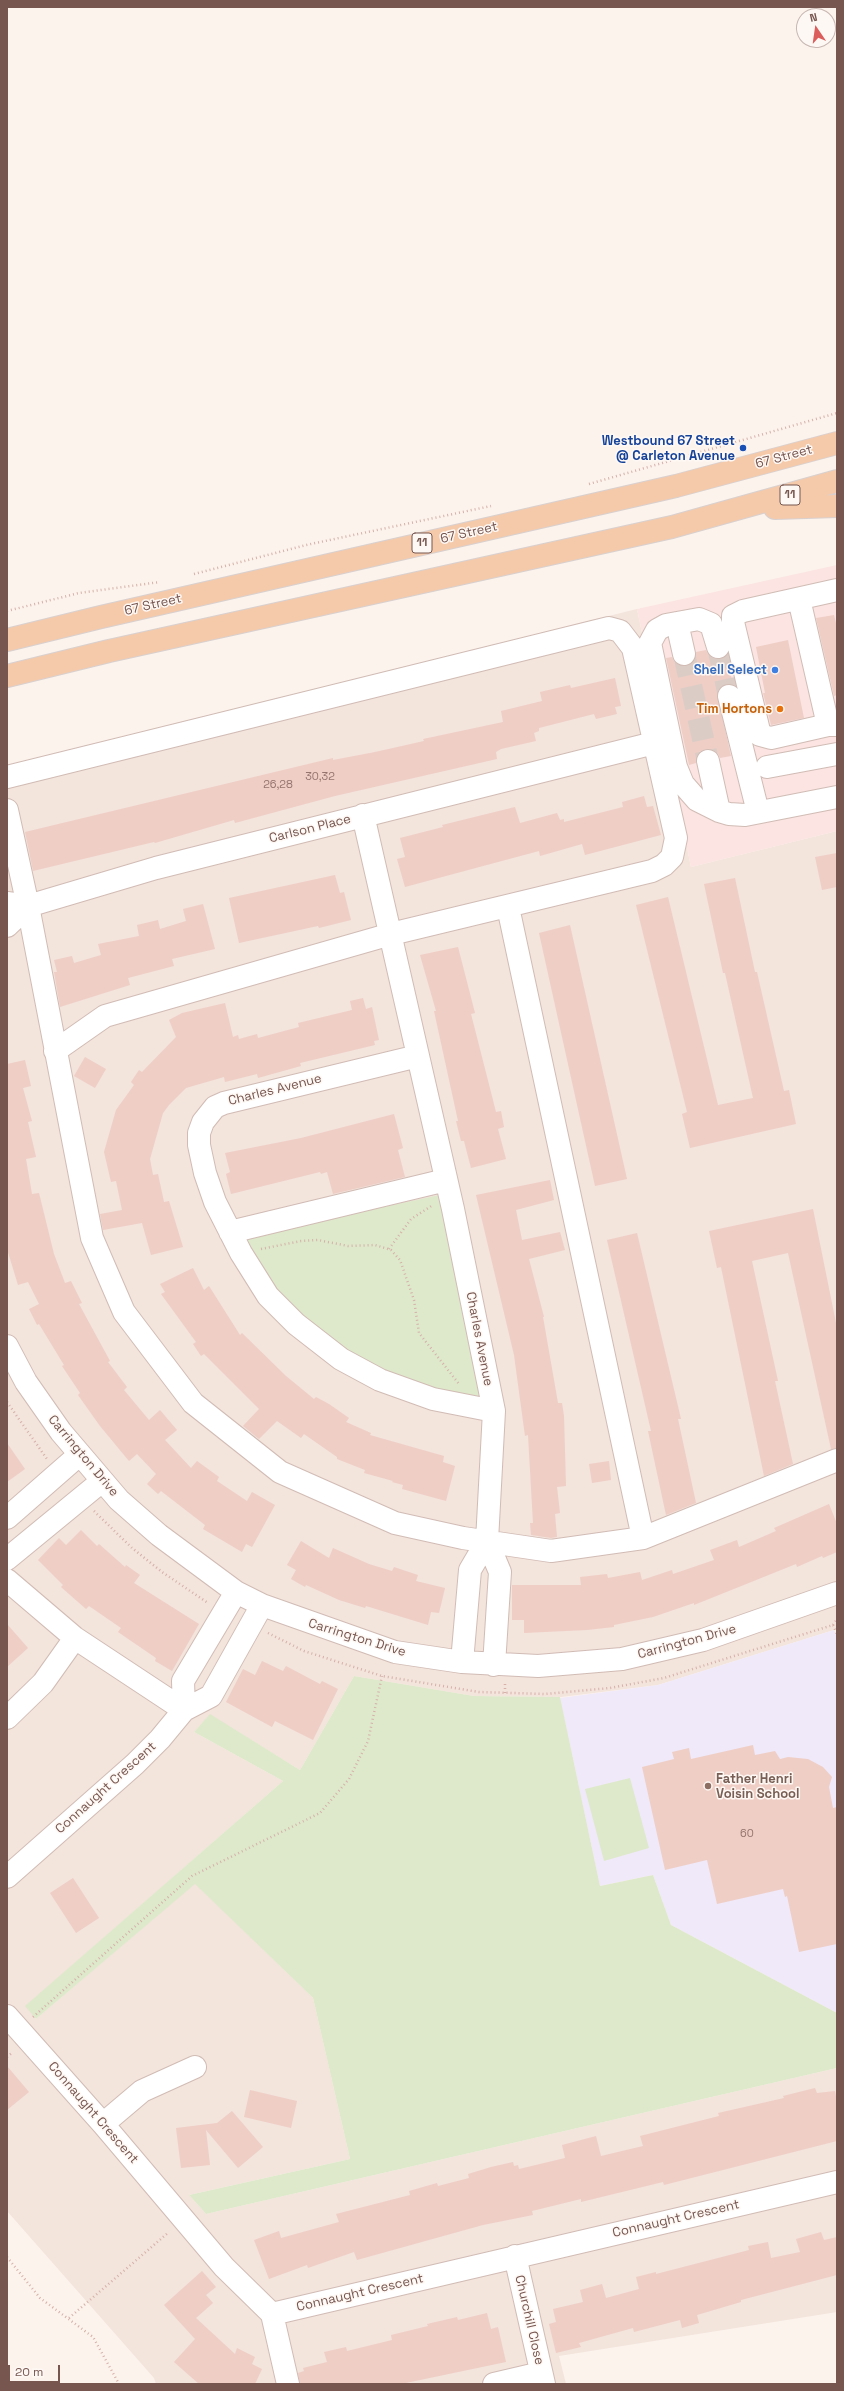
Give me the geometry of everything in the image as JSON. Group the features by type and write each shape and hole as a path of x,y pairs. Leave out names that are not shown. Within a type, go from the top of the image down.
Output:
{"main road":[{"name":"67 Street","path":"7,640 100,617 676,486 837,443"},
{"name":"11","path":"7,676 109,651 672,527 744,509 837,481"},
{"path":"744,509 837,506"}],"street":[{"path":"799,598 833,725 771,738 760,734 735,629 734,616 737,613 799,598 837,590"},
{"path":"718,647 713,630 706,620 699,619 677,623 657,630 650,643 676,767 683,784 697,800 719,811 745,814 837,797"},
{"path":"677,623 684,654"},
{"path":"7,777 599,629 609,628 620,631 633,648 676,838 672,857 664,865 652,870 508,907 391,934 105,1016 55,1051"},
{"path":"729,696 758,812"},
{"name":"Carlson Place","path":"7,926 18,904 363,815 654,743"},
{"path":"837,745 837,767"},
{"path":"767,767 837,754"},
{"path":"708,761 719,811"},
{"path":"7,810 18,904 55,1051 92,1238 124,1312 193,1403 280,1472 395,1523 463,1538 551,1551 643,1538 837,1460"},
{"name":"Charles Avenue","path":"363,815 448,1190 494,1411 487,1541 500,1572 500,1673"},
{"path":"508,907 643,1538"},
{"name":"Charles Avenue","path":"418,1056 224,1102 216,1107 203,1122 199,1133 199,1145 205,1173 230,1232 241,1253 268,1296 296,1324 341,1359 380,1380 433,1399 494,1411"},
{"path":"230,1232 448,1190"},
{"name":"Carrington Drive","path":"7,1346 42,1407 79,1455 102,1481 159,1535 236,1592 262,1605 395,1652 462,1662 500,1673 538,1666 637,1656 704,1640 837,1593"},
{"path":"7,1518 79,1455"},
{"path":"7,1559 102,1481"},
{"name":"Charles Avenue","path":"462,1662 470,1570 487,1541"},
{"path":"7,1580 75,1638 184,1710"},
{"path":"184,1710 183,1681 236,1592"},
{"name":"Connaught Crescent","path":"7,1877 135,1764 160,1739 184,1710 210,1696 262,1605"},
{"path":"7,1718 43,1683 75,1638"},
{"name":"Connaught Crescent","path":"7,2016 103,2124 224,2267 272,2314 837,2182"},
{"path":"103,2124 142,2092 195,2066"},
{"name":"Churchill Close","path":"515,2256 543,2379"},
{"path":"272,2314 288,2384"},
{"path":"494,2384 543,2379"}],"path":[{"path":"582,486 837,413"},
{"path":"191,575 306,545 498,505"},
{"path":"7,611 79,594 168,581"},
{"path":"389,1249 411,1219 448,1190"},
{"path":"241,1253 301,1241 318,1240 348,1246 375,1244 389,1249 400,1260 414,1300 419,1333 460,1385"},
{"path":"7,1402 28,1435 47,1459 51,1460"},
{"path":"92,1510 132,1548 162,1572 203,1600 209,1603 214,1603"},
{"path":"833,1625 837,1619"},
{"path":"500,1673 505,1692"},
{"path":"30,2020 192,1876 320,1813 349,1779 368,1741 382,1676"},
{"path":"69,2318 183,2220"},
{"path":"7,2257 40,2298 93,2337 119,2384"}],"shaded area":[{"path":"837,565 837,831 691,867 637,609"},
{"path":"637,609 691,867 837,831 837,1627 834,1630 658,1685 561,1697 474,1696 354,1676 300,1770 210,1715 194,1732 283,1781 26,2006 36,2019 195,1883 313,1998 350,2159 189,2195 206,2214 837,2068 837,2312 559,2356 566,2384 156,2384 154,2378 7,2211 7,765"},
{"name":"Father Henri Voisin School","path":"834,1630 837,1637 837,2013 671,1925 653,1875 600,1886 560,1698 658,1685"}],"green space":[{"path":"449,1193 494,1411 433,1399 296,1324 233,1239"},
{"path":"354,1676 474,1696 560,1697 600,1886 653,1875 671,1925 837,2013 837,2068 206,2214 189,2195 350,2159 313,1998 195,1884 36,2019 25,2006 283,1781 194,1732 210,1714 300,1770"},
{"path":"630,1778 649,1848 604,1861 585,1789"}],"building":[{"path":"834,615 837,627 837,695 834,696 816,618"},
{"path":"788,640 804,718 771,725 763,693 765,693 756,647"},
{"path":"706,650 709,656 715,659 726,656 733,684 726,684 717,693 731,756 720,758 717,752 706,749 699,752 696,763 689,765 666,658 672,657 675,663 686,666 693,663 696,652"},
{"path":"615,678 621,706 615,707 617,714 596,719 594,714 539,728 539,731 534,733 536,741 501,749 496,752 497,759 335,796 235,823 234,820 155,843 33,871 25,832 333,758 333,760 375,752 424,741 423,739 503,722 501,711 542,701 540,692 570,685 571,688"},
{"path":"644,796 647,807 653,806 661,835 585,855 582,844 540,856 539,851 405,887 397,859 405,857 400,838 443,827 442,825 515,807 520,823 557,813 560,820 564,819 564,822 623,807 622,802"},
{"path":"837,853 837,887 822,890 815,857"},
{"path":"335,875 340,893 344,892 351,920 319,928 318,926 239,943 229,898"},
{"path":"735,878 755,972 757,972 784,1091 789,1090 796,1124 690,1148 682,1114 687,1112 636,905 668,897 718,1105 753,1098 725,973 723,973 704,884"},
{"path":"203,904 215,949 172,959 174,966 128,978 130,985 60,1007 54,972 57,972 54,960 72,956 74,963 101,955 98,944 139,936 137,925 158,920 160,929 186,921 183,909"},
{"path":"570,925 627,1179 595,1186 539,933"},
{"path":"458,947 475,1013 471,1014 496,1112 501,1111 504,1127 498,1129 506,1159 471,1168 464,1141 461,1141 456,1121 458,1121 434,1011 436,1011 420,955"},
{"path":"363,998 366,1009 372,1007 379,1040 374,1041 375,1045 300,1063 301,1066 258,1078 257,1074 225,1082 224,1077 186,1088 163,1113 150,1159 153,1175 158,1174 164,1202 169,1201 183,1247 151,1255 142,1223 103,1230 100,1214 122,1210 116,1181 111,1182 104,1152 116,1110 134,1085 131,1082 139,1070 142,1072 176,1037 169,1020 182,1013 225,1003 233,1037 238,1035 239,1039 257,1034 258,1038 299,1027 298,1023 352,1010 350,1001"},
{"path":"85,1057 106,1069 95,1088 74,1076"},
{"path":"25,1060 31,1086 23,1088 32,1121 28,1122 36,1157 26,1159 32,1194 39,1193 54,1254 65,1283 71,1281 82,1303 79,1304 110,1361 108,1362 127,1387 124,1390 149,1420 160,1410 177,1430 165,1440 191,1468 197,1461 219,1477 217,1481 247,1501 252,1492 275,1505 252,1547 246,1544 242,1552 203,1529 205,1525 161,1491 158,1494 147,1484 156,1474 137,1454 129,1461 100,1426 78,1395 80,1393 62,1366 64,1365 39,1324 37,1325 29,1309 39,1304 28,1282 18,1285 7,1249 7,1064"},
{"path":"394,1114 403,1148 398,1150 405,1177 333,1194 327,1172 321,1174 320,1172 231,1194 226,1174 230,1172 225,1153 301,1138"},
{"path":"550,1180 554,1200 516,1210 522,1240 560,1232 565,1250 529,1259 544,1317 558,1403 562,1403 564,1416 566,1486 557,1487 560,1513 555,1514 557,1537 551,1538 531,1535 530,1523 533,1523 528,1435 525,1436 514,1355 476,1195"},
{"path":"813,1209 837,1328 837,1448 831,1449 788,1253 752,1261 778,1381 775,1381 793,1464 764,1476 721,1267 717,1268 709,1231"},
{"path":"637,1233 681,1419 678,1419 696,1503 666,1515 648,1431 651,1431 607,1240"},
{"path":"193,1268 204,1290 209,1286 240,1335 242,1333 286,1376 314,1399 316,1397 329,1404 349,1418 346,1422 371,1433 370,1435 444,1456 443,1462 455,1466 446,1501 402,1489 403,1485 364,1473 365,1470 337,1459 337,1457 304,1434 301,1438 277,1421 259,1439 243,1426 259,1409 204,1354 201,1356 193,1344 196,1342 161,1294 165,1292 160,1284"},
{"path":"7,1443 25,1469 7,1482"},
{"path":"609,1461 611,1480 592,1483 589,1464"},
{"path":"829,1504 837,1524 837,1552 823,1558 822,1556 797,1567 796,1564 694,1605 694,1603 653,1617 614,1625 614,1627 524,1633 524,1620 512,1620 512,1585 581,1585 580,1577 607,1574 608,1578 640,1572 642,1580 672,1570 673,1574 714,1560 710,1550 737,1540 739,1547 776,1531 774,1528"},
{"path":"81,1530 97,1546 99,1544 125,1567 126,1565 140,1575 134,1583 199,1624 172,1671 155,1661 156,1658 118,1632 121,1628 89,1606 86,1609 61,1587 63,1585 38,1560 59,1538 66,1545"},
{"path":"301,1541 329,1558 333,1548 369,1564 392,1571 394,1567 418,1575 416,1581 445,1588 439,1613 431,1612 428,1625 366,1606 365,1608 339,1600 306,1585 305,1587 291,1579 296,1570 287,1565"},
{"path":"7,1624 28,1648 7,1667"},
{"path":"262,1661 283,1671 286,1666 320,1684 322,1681 338,1689 313,1740 275,1721 272,1727 226,1702 243,1669 255,1675"},
{"path":"753,1745 755,1755 775,1751 780,1759 788,1757 808,1759 823,1767 832,1777 829,1787 833,1808 837,1807 837,1944 799,1952 787,1896 785,1897 783,1889 717,1904 707,1860 665,1870 642,1767 674,1759 672,1752 689,1748 691,1759"},
{"path":"73,1878 99,1918 76,1933 50,1893"},
{"path":"7,2066 29,2092 7,2110"},
{"path":"815,2088 817,2093 835,2091 837,2101 837,2141 664,2185 663,2182 581,2202 581,2199 532,2211 533,2215 483,2225 357,2260 354,2252 308,2268 307,2265 269,2279 254,2240 279,2231 281,2238 339,2222 336,2214 410,2195 409,2191 437,2183 438,2186 469,2178 468,2174 491,2167 513,2162 514,2166 518,2165 519,2169 565,2158 562,2145 596,2136 601,2156 643,2146 640,2136 719,2116 718,2113 784,2098 783,2096"},
{"path":"250,2090 297,2101 291,2128 244,2117"},
{"path":"232,2111 263,2147 238,2168 206,2130 210,2165 181,2168 176,2128 217,2123"},
{"path":"821,2232 824,2240 837,2237 837,2275 741,2300 741,2302 697,2315 699,2323 682,2328 680,2320 634,2332 633,2328 579,2343 581,2347 556,2353 549,2324 556,2322 553,2309 583,2302 580,2290 602,2284 606,2298 639,2289 636,2277 656,2272 656,2274 749,2250 748,2246 768,2242 771,2258 800,2252 796,2239"},
{"path":"202,2271 216,2287 206,2295 213,2303 196,2318 235,2354 237,2348 255,2357 252,2364 262,2369 255,2384 199,2384 174,2362 195,2339 164,2305"},
{"path":"487,2313 491,2329 498,2327 506,2362 401,2384 300,2384 298,2373 304,2371 303,2368 327,2362 324,2352 346,2347 347,2351 392,2340 391,2335 428,2326 427,2324 457,2317 458,2320"}],"tunnel":[{"path":"718,647 729,696"},
{"path":"684,654 708,761"}],"place":[{"name":"Westbound 67 Street @ Carleton Avenue","path":"743,448"},
{"name":"Shell Select","path":"775,670"},
{"name":"Tim Hortons","path":"780,709"},
{"name":"Father Henri Voisin School","path":"708,1786"}]}
